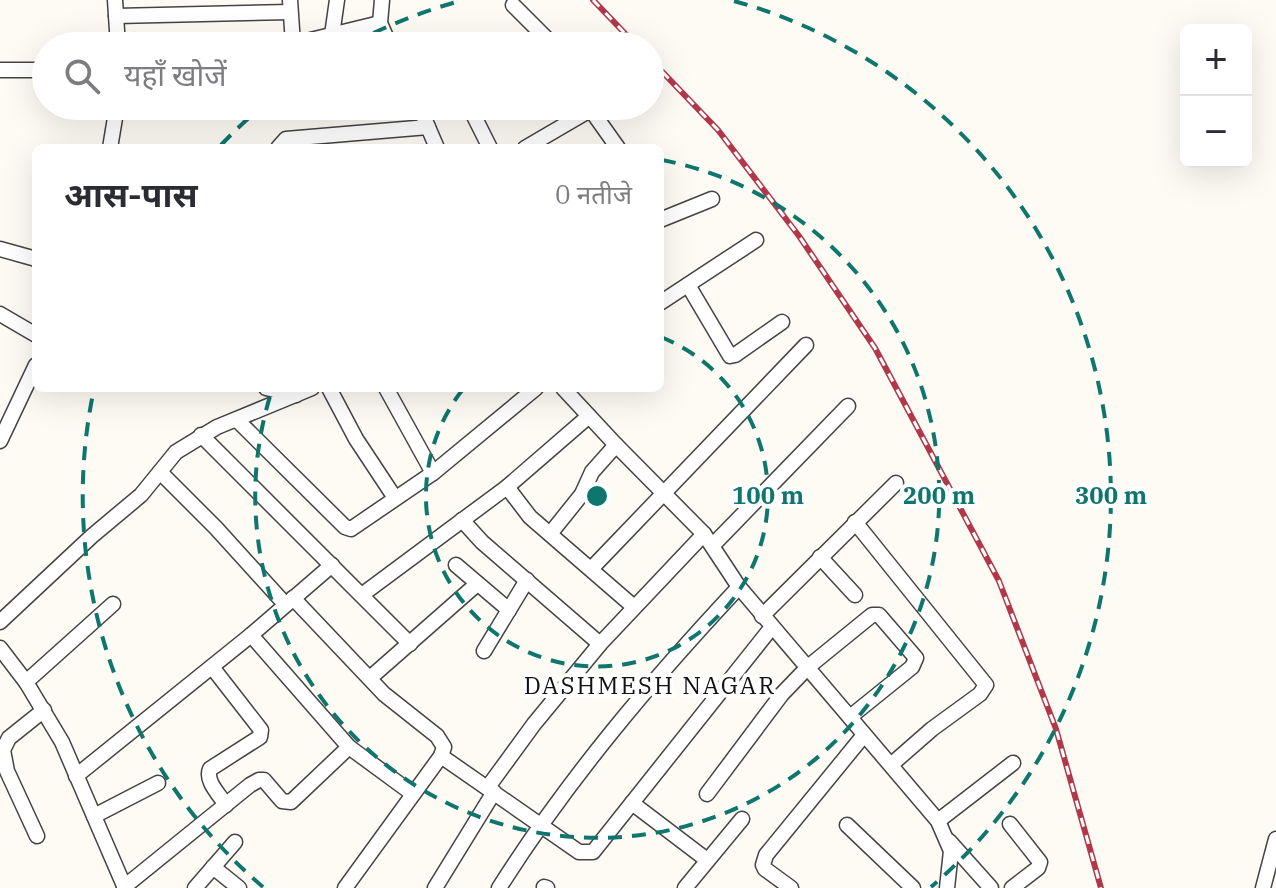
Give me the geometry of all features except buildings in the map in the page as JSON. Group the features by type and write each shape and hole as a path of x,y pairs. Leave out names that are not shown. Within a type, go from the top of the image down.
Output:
{"street":[{"path":"115,0 117,32"},
{"path":"332,32 337,0"},
{"path":"382,0 380,23 384,32"},
{"path":"513,5 540,32"},
{"path":"116,16 290,6 289,32"},
{"path":"344,32 380,23"},
{"path":"0,70 32,70"},
{"path":"111,144 115,120"},
{"path":"425,120 435,144"},
{"path":"476,120 488,144"},
{"path":"538,144 575,120"},
{"path":"601,120 616,144"},
{"path":"282,144 286,139 428,127"},
{"path":"664,213 712,199"},
{"path":"664,300 756,240"},
{"path":"0,249 32,258"},
{"path":"688,285 730,356 782,322"},
{"path":"1,318 32,333"},
{"path":"591,569 806,345"},
{"path":"0,441 32,373"},
{"path":"283,392 296,395"},
{"path":"0,622 141,495 176,452 201,435 303,392"},
{"path":"331,392 356,439 395,498"},
{"path":"388,392 433,473"},
{"path":"237,420 345,527 355,528 433,473 531,392"},
{"path":"567,392 709,539 739,587 767,622 892,764 938,821 949,841 991,888"},
{"path":"435,888 491,790 534,724 600,644 634,607 848,406"},
{"path":"363,594 507,487 589,416"},
{"path":"201,435 410,644"},
{"path":"550,534 582,494 592,472 616,445"},
{"path":"160,472 397,705 437,736 444,747 441,756 348,887"},
{"path":"441,756 579,852 593,852 820,557 896,483"},
{"path":"507,487 523,509 634,607"},
{"path":"462,520 482,542 600,644"},
{"path":"855,522 986,685 980,694 932,729 892,764"},
{"path":"820,557 855,595"},
{"path":"76,776 251,635 332,565"},
{"path":"456,565 509,610"},
{"path":"484,651 527,580"},
{"path":"370,678 477,584"},
{"path":"499,888 540,823 629,711 739,587"},
{"path":"26,682 113,604"},
{"path":"707,794 772,705 808,667 875,614 882,616 915,655 912,667 850,717"},
{"path":"251,635 349,747 413,794"},
{"path":"0,648 26,682 62,742 125,888 259,780 264,780 282,801 295,800 349,747"},
{"path":"212,667 261,730 260,737 208,773 226,805"},
{"path":"37,836 7,771 3,750 9,738 44,710"},
{"path":"791,888 768,873 763,865 764,860 864,735"},
{"path":"938,821 1013,763"},
{"path":"94,816 158,783"},
{"path":"632,803 707,860"},
{"path":"685,888 742,819"},
{"path":"1010,824 1040,862 1038,868 1012,888"},
{"path":"847,825 913,888"},
{"path":"1263,888 1276,839"},
{"path":"947,888 951,864 949,841"},
{"path":"195,888 235,842"},
{"path":"213,867 239,888"}],"railway":[{"path":"593,0 624,32"},
{"path":"664,74 718,130 799,236 875,348 999,581 1056,729 1101,888"}],"district":[{"name":"DASHMESH NAGAR","path":"650,685"}]}
